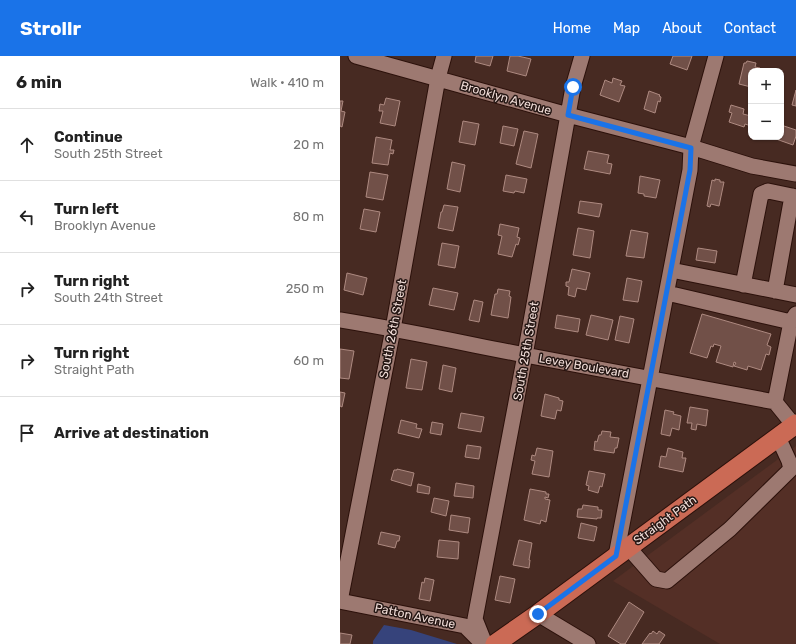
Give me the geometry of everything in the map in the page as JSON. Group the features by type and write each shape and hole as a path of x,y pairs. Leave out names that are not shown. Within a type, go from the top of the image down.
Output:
{"main road":[{"name":"Straight Path","path":"495,644 795,426"}],"street":[{"name":"Brooklyn Avenue","path":"356,56 752,166 796,174"},
{"name":"South 26th Street","path":"340,601 393,329 438,78 444,56"},
{"name":"South 25th Street","path":"484,644 475,619 525,355 573,87 582,56"},
{"path":"716,56 691,148 690,170 651,378 622,551 656,579 667,581 730,530 791,469 778,437"},
{"path":"743,284 761,194 768,191 794,196 774,291"},
{"path":"671,270 796,295"},
{"path":"667,293 794,318 775,402 795,426"},
{"name":"Levey Boulevard","path":"340,320 775,402"},
{"name":"Patton Avenue","path":"340,601 465,626 484,644"},
{"path":"538,614 588,644"}],"shaded area":[{"path":"796,446 796,644 720,644 613,581"},
{"path":"384,625 411,630 457,644 373,644 373,641"}],"building":[{"path":"476,56 493,56 490,66 475,62"},
{"path":"510,56 531,59 526,76 507,71"},
{"path":"673,56 692,56 687,70 670,64"},
{"path":"747,61 756,63 755,67 760,68 748,68 748,86 739,84 744,63"},
{"path":"613,78 622,81 620,85 625,86 619,102 600,95 605,80 612,83"},
{"path":"796,90 796,106 792,105"},
{"path":"649,91 660,95 659,96 661,97 660,102 658,101 655,113 644,109"},
{"path":"386,98 400,101 395,126 380,123 383,111 379,111 380,104 384,105"},
{"path":"340,101 343,101 341,111 345,112 342,127 340,126"},
{"path":"731,105 744,109 743,114 748,115 748,125 745,124 744,127 729,122 732,113 729,112"},
{"path":"463,121 479,124 475,145 459,142"},
{"path":"503,126 518,129 514,146 500,143"},
{"path":"784,126 796,130 793,145 779,140 784,140"},
{"path":"524,131 538,134 531,168 516,164"},
{"path":"376,137 392,140 390,150 394,150 393,154 390,153 388,165 372,163"},
{"path":"588,151 609,155 607,163 612,164 610,174 584,169"},
{"path":"452,162 465,165 460,192 447,189"},
{"path":"370,172 388,175 383,200 366,197"},
{"path":"506,175 527,179 524,193 503,191"},
{"path":"640,176 660,180 656,198 644,196 644,194 638,193"},
{"path":"715,179 720,180 720,182 724,182 719,206 711,204 710,207 707,206 712,180 715,181"},
{"path":"580,201 602,204 599,217 578,213"},
{"path":"444,205 458,207 453,231 438,228"},
{"path":"364,209 380,212 376,232 360,229"},
{"path":"500,224 519,228 517,237 520,238 518,245 516,244 512,257 498,254 502,236 498,235"},
{"path":"578,228 594,231 590,258 573,255"},
{"path":"631,230 648,233 644,258 626,256"},
{"path":"442,243 459,246 455,268 438,265"},
{"path":"698,248 717,251 715,263 696,260"},
{"path":"572,269 590,273 586,290 577,288 575,297 568,295 569,287 566,286 566,282 569,282"},
{"path":"347,273 367,278 363,295 344,290"},
{"path":"627,278 642,281 638,302 623,300"},
{"path":"433,288 458,293 454,310 429,305"},
{"path":"498,289 510,291 509,296 511,297 508,318 491,315 495,294 497,294"},
{"path":"474,300 483,302 479,322 469,320"},
{"path":"702,314 771,334 767,345 771,347 769,355 766,354 761,370 748,366 747,370 734,366 736,363 734,362 733,367 716,362 721,346 714,344 713,347 711,346 707,358 690,353"},
{"path":"557,315 580,319 578,332 555,328"},
{"path":"591,315 613,320 608,340 586,335"},
{"path":"620,316 634,319 629,343 615,340"},
{"path":"340,349 354,351 349,379 340,378"},
{"path":"411,359 427,362 422,390 406,388"},
{"path":"443,365 456,368 452,392 439,389"},
{"path":"340,392 345,393 342,407 340,406"},
{"path":"545,394 559,398 559,400 563,401 561,411 557,410 555,419 541,416"},
{"path":"690,407 708,410 706,426 697,424 696,430 691,429 692,423 687,423"},
{"path":"665,410 674,412 673,414 681,416 679,430 672,428 670,436 661,434"},
{"path":"461,413 484,417 481,432 458,428"},
{"path":"401,420 417,424 416,428 422,429 419,438 398,433"},
{"path":"432,422 443,424 441,435 430,433"},
{"path":"602,431 611,432 610,437 619,438 617,448 615,448 614,453 594,450 595,441 597,442"},
{"path":"467,445 481,447 479,459 465,457"},
{"path":"537,448 553,451 549,477 532,474 535,461 531,460 532,455 535,456"},
{"path":"668,448 683,452 682,458 686,458 683,472 659,467 661,456 666,457"},
{"path":"397,469 414,473 411,486 391,480 394,470"},
{"path":"589,471 605,474 602,487 600,486 598,493 588,490 589,486 586,485"},
{"path":"456,483 474,486 473,498 454,496"},
{"path":"418,484 430,487 429,494 417,492"},
{"path":"530,489 549,494 548,498 545,497 545,499 550,500 546,522 541,520 540,524 524,520"},
{"path":"434,498 449,501 446,516 431,512"},
{"path":"583,505 598,507 598,510 602,510 601,518 577,517 578,509 582,509"},
{"path":"451,515 470,518 468,533 449,530"},
{"path":"581,523 597,527 594,541 578,538"},
{"path":"381,532 400,536 395,548 378,544"},
{"path":"439,540 459,542 458,559 437,557"},
{"path":"519,540 532,543 529,568 513,565"},
{"path":"500,576 515,579 510,603 495,600"},
{"path":"425,578 434,580 430,601 419,599 422,582 424,583"},
{"path":"629,602 644,612 625,644 621,644 608,636"},
{"path":"653,631 657,634 659,631 665,635 659,644 642,644 650,633 651,634"},
{"path":"340,633 352,635 350,644 340,644"}],"route":[{"path":"538,614 616,556 690,170 691,148 568,115 573,87"}]}
